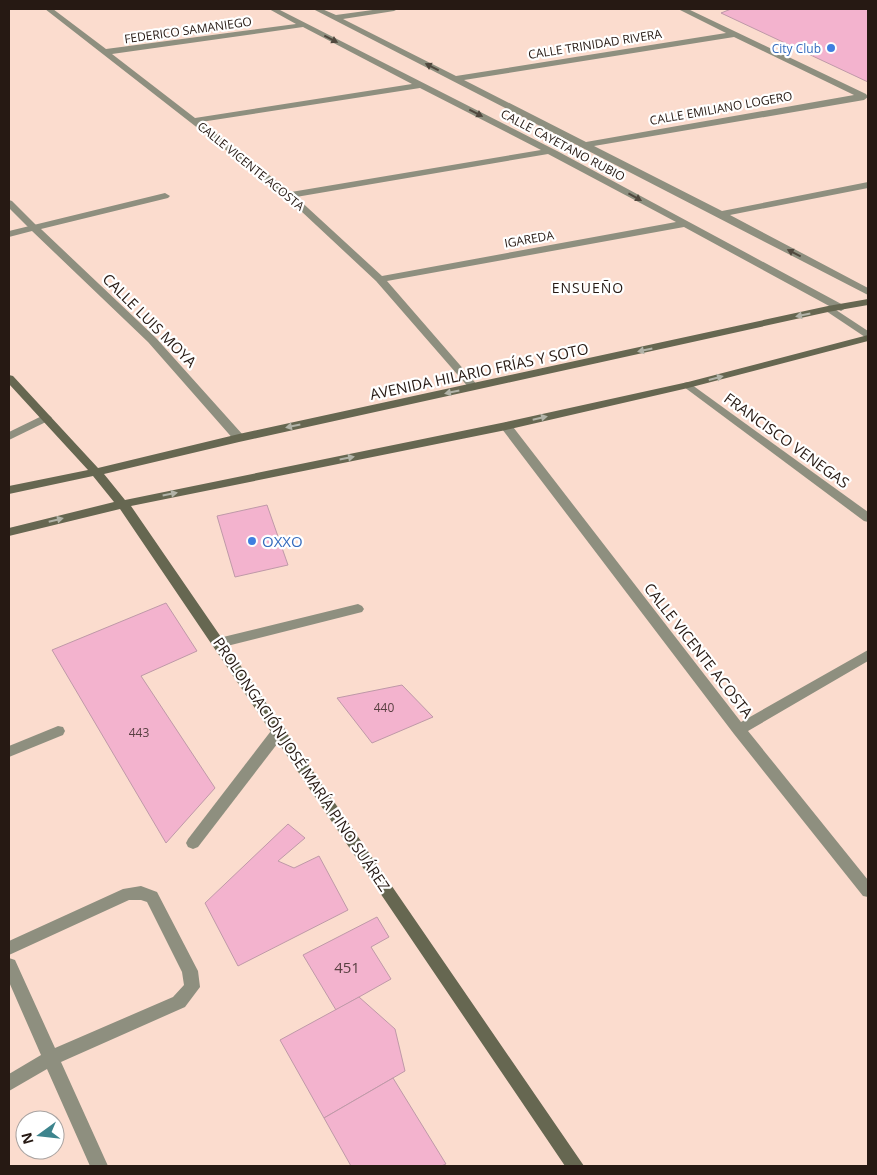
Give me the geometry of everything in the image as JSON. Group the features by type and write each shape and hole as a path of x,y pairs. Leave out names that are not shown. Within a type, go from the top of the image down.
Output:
{"street":[{"name":"CALLE VICENTE ACOSTA","path":"50,9 289,195 380,279 474,388"},
{"name":"CALLE CAYETANO RUBIO","path":"273,9 548,150 841,308"},
{"name":"CALLE CAYETANO RUBIO","path":"317,9 721,214 868,292"},
{"path":"334,18 394,9"},
{"path":"682,9 866,97"},
{"name":"FEDERICO SAMANIEGO","path":"105,52 304,25"},
{"name":"CALLE TRINIDAD RIVERA","path":"456,79 737,34"},
{"path":"194,121 420,85"},
{"name":"CALLE EMILIANO LOGERO","path":"584,145 866,97"},
{"path":"289,195 548,150"},
{"path":"721,214 868,185"},
{"path":"9,234 165,196"},
{"name":"CALLE LUIS MOYA","path":"9,203 152,340 239,438"},
{"name":"IGAREDA","path":"380,279 683,224"},
{"name":"AVENIDA HILARIO FRÍAS Y SOTO","path":"9,490 828,309 868,302"},
{"path":"828,309 868,337"},
{"path":"9,532 123,504 506,426 688,385 868,337"},
{"name":"PROLONGACIÓN JOSÉ MARÍA PINO SUÁREZ","path":"9,378 123,504 575,1166"},
{"name":"FRANCISCO VENEGAS","path":"688,385 868,518"},
{"path":"9,436 46,418"},
{"name":"CALLE VICENTE ACOSTA","path":"506,426 739,730 868,891"},
{"path":"219,643 358,609"},
{"path":"739,730 868,655"},
{"path":"9,752 58,731"},
{"path":"193,843 279,731"},
{"path":"9,948 128,894 141,893 152,897 190,972 192,987 179,1002 51,1058 9,1083"},
{"path":"9,965 99,1166"}],"building":[{"name":"City Club","path":"731,9 868,9 868,82 721,13"},
{"name":"OXXO","path":"267,505 288,565 235,577 217,516"},
{"path":"166,603 197,651 141,676 215,788 166,843 52,650"},
{"path":"402,685 433,717 372,743 337,698"},
{"path":"288,824 305,838 278,861 294,868 319,856 348,910 238,966 205,903"},
{"path":"377,917 389,937 371,947 391,979 336,1010 303,955"},
{"path":"359,997 395,1029 405,1071 324,1118 280,1040"},
{"path":"393,1078 446,1164 441,1166 351,1166 324,1118"}],"place":[{"name":"City Club","path":"831,48"},
{"name":"OXXO","path":"252,541"}],"district":[{"name":"ENSUEÑO","path":"588,287"}]}
